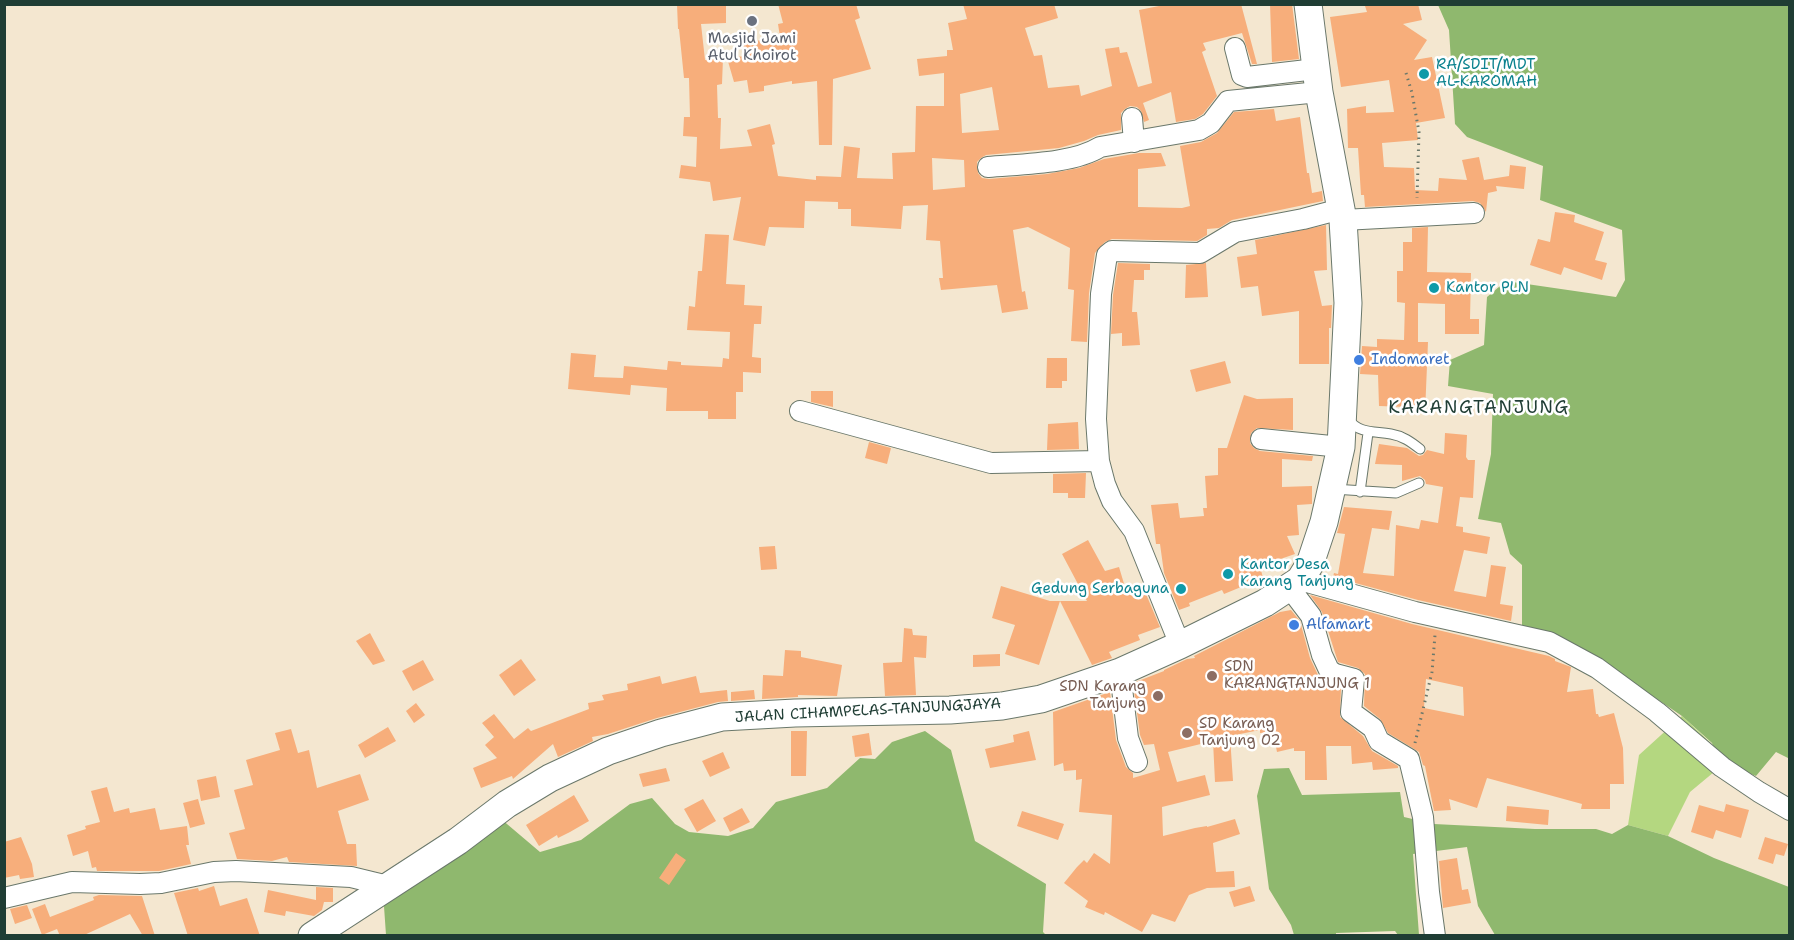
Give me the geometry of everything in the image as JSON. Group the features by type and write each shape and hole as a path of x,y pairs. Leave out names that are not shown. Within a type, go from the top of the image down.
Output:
{"main road":[{"name":"JALAN CIHAMPELAS-TANJUNGJAYA","path":"312,936 458,841 507,804 550,778 608,751 722,717 950,710 1002,706 1041,699 1120,672 1180,645 1265,603 1295,583 1310,564 1324,522 1341,447 1348,303 1342,214 1318,81 1308,4"}],"street":[{"path":"1235,48 1242,75 1247,77 1318,81"},
{"path":"987,167 1074,158 1091,153 1100,147 1205,128 1228,101 1318,81"},
{"path":"1132,118 1134,142"},
{"path":"1180,645 1134,531 1112,501 1099,461 1096,419 1101,294 1107,255 1112,251 1200,253 1235,232 1342,214 1474,213"},
{"path":"800,411 991,463 1099,461"},
{"path":"1261,439 1341,447"},
{"path":"1295,583 1549,642 1598,668 1657,712 1722,767 1790,810"},
{"path":"1295,583 1311,616 1322,655 1329,670 1354,679 1351,712 1372,728 1379,741 1409,759 1423,817 1435,936"},
{"path":"1120,672 1128,738 1137,762"},
{"path":"4,898 72,882 150,883 214,872 236,871 351,877 388,886"}],"lane":[{"path":"1342,412 1353,426 1368,433 1392,434 1408,440 1420,449"},
{"path":"1360,492 1368,433"},
{"path":"1332,489 1396,493 1419,483"}],"path":[{"path":"1406,73 1419,132 1417,215"},
{"path":"1409,759 1419,734 1432,672 1438,617"}],"green space":[{"path":"1438,5 1789,5 1790,759 1776,752 1756,776 1724,760 1712,743 1682,716 1626,678 1522,628 1522,565 1510,554 1501,523 1478,519 1491,454 1493,394 1448,386 1450,360 1484,345 1487,297 1506,281 1616,297 1625,280 1622,230 1540,200 1543,166 1467,137 1455,124 1449,30"},
{"path":"1682,716 1712,744 1726,762 1690,792 1668,836 1628,825 1639,755"},
{"path":"925,731 951,750 975,841 1046,884 1043,932 1046,935 386,935 383,892 494,813 540,852 581,840 630,804 652,798 675,824 689,832 728,836 753,828 776,802 827,788 860,758 875,759 892,742"},
{"path":"1289,768 1302,795 1400,792 1404,817 1434,824 1535,829 1596,829 1612,834 1628,825 1668,836 1714,858 1789,887 1789,935 1495,935 1478,906 1467,847 1413,854 1419,935 1398,935 1395,931 1336,933 1336,936 1294,935 1291,925 1269,889 1257,796 1264,769"}],"building":[{"path":"677,4 726,4 726,23 701,24 705,60 723,58 722,84 717,85 718,118 721,118 720,149 752,146 747,130 770,124 775,144 772,145 778,176 816,180 816,176 841,177 844,146 860,148 857,178 893,179 892,153 915,152 916,106 944,106 944,73 919,76 917,59 947,56 947,50 953,50 948,23 967,19 963,4 1054,4 1058,18 1025,28 1034,56 1042,55 1048,88 1079,85 1081,96 1112,86 1105,49 1119,47 1120,53 1127,52 1138,87 1152,83 1139,10 1169,4 1241,4 1257,64 1252,64 1242,33 1203,43 1206,50 1202,52 1217,96 1203,114 1195,119 1176,122 1171,92 1143,103 1149,120 1144,122 1141,111 1137,107 1130,106 1121,113 1121,130 1059,148 986,155 977,162 978,173 982,178 989,179 1047,174 1079,168 1104,159 1139,153 1161,153 1166,166 1138,169 1138,207 1182,208 1190,206 1180,146 1201,142 1217,133 1234,112 1274,109 1276,121 1300,117 1307,173 1309,173 1312,193 1322,191 1323,201 1232,220 1219,228 1207,229 1207,235 1197,241 1112,239 1105,242 1095,253 1089,293 1087,342 1071,341 1074,290 1068,289 1070,248 1028,227 1013,230 1022,292 1025,291 1028,309 1002,313 997,285 941,290 939,278 943,278 940,241 926,240 928,205 903,206 901,229 851,226 851,209 838,209 838,202 805,201 804,228 769,227 765,246 733,240 741,197 713,201 710,182 679,178 681,165 696,167 697,137 683,136 684,117 690,117 689,78 684,78","holes":["992,87 999,130 962,133 960,94","932,158 964,160 965,187 933,190"]},
{"path":"778,4 856,4 860,18 855,20 871,69 833,79 832,145 819,145 817,81 792,84 792,81 764,86 764,91 749,93 747,80 734,82 727,58 745,56 743,43 780,37 778,24 783,23"},
{"path":"1270,4 1292,4 1299,59 1272,62"},
{"path":"1418,4 1422,20 1403,24 1427,40 1414,60 1432,57 1445,118 1416,123 1418,140 1382,143 1384,167 1414,168 1415,190 1438,191 1439,178 1467,180 1462,160 1479,157 1484,180 1509,176 1510,165 1526,167 1524,189 1496,186 1497,191 1488,193 1486,212 1480,203 1473,201 1365,207 1364,195 1361,195 1358,148 1348,148 1347,109 1366,106 1366,113 1394,112 1389,80 1341,87 1330,17 1367,12 1365,6"},
{"path":"1555,212 1575,215 1574,222 1604,232 1595,260 1607,263 1602,280 1564,267 1561,275 1530,265 1538,239 1550,242"},
{"path":"1326,225 1327,270 1314,271 1322,306 1332,305 1331,328 1329,328 1329,364 1299,364 1299,311 1262,316 1258,286 1241,288 1237,257 1257,254 1255,240"},
{"path":"1428,227 1427,272 1471,273 1470,319 1479,319 1479,334 1445,334 1445,304 1418,303 1418,342 1428,342 1425,413 1406,411 1407,407 1379,406 1378,375 1360,374 1362,346 1377,347 1377,339 1404,340 1405,303 1397,302 1397,271 1403,271 1403,242 1412,242 1412,228"},
{"path":"705,234 729,235 726,284 745,285 744,305 762,306 761,324 754,324 752,357 761,358 761,373 743,372 743,392 736,392 736,419 708,419 708,411 666,411 667,388 631,385 630,395 568,389 571,353 596,355 594,377 623,378 624,366 667,370 668,361 681,362 681,365 722,367 723,358 729,359 730,332 687,330 689,306 695,307 698,271 702,271"},
{"path":"1118,263 1150,264 1150,270 1144,270 1144,280 1134,280 1132,312 1137,312 1140,345 1122,346 1122,333 1111,334 1113,295"},
{"path":"1206,263 1208,297 1185,298 1186,265"},
{"path":"1047,358 1067,358 1067,381 1062,381 1062,388 1046,388"},
{"path":"1225,361 1231,383 1196,392 1190,370"},
{"path":"811,391 833,391 833,407 811,402"},
{"path":"1244,395 1257,399 1293,398 1293,430 1257,428 1251,433 1250,443 1260,451 1313,456 1312,461 1282,459 1282,487 1312,486 1312,504 1297,505 1299,535 1287,536 1295,554 1260,566 1263,578 1224,594 1222,590 1189,603 1190,606 1179,610 1164,573 1160,544 1156,544 1151,505 1178,503 1180,518 1204,516 1203,508 1207,508 1205,476 1218,475 1218,448 1227,448"},
{"path":"1078,422 1079,449 1081,449 1047,450 1048,424"},
{"path":"1445,433 1467,435 1466,457 1468,460 1475,460 1473,498 1460,497 1456,526 1463,527 1463,532 1490,537 1487,554 1464,550 1454,591 1486,597 1491,565 1506,567 1500,604 1513,606 1511,621 1418,600 1333,577 1334,573 1338,574 1345,534 1337,533 1344,507 1392,511 1389,530 1372,528 1363,573 1394,576 1396,525 1419,529 1421,520 1438,523 1443,487 1426,484 1420,476 1402,481 1402,465 1375,464 1379,444 1407,448 1419,456 1427,450 1444,454"},
{"path":"869,442 891,448 887,464 865,458"},
{"path":"1086,473 1085,498 1068,498 1068,493 1053,493 1053,474"},
{"path":"1088,540 1105,571 1119,567 1125,587 1139,584 1142,596 1146,594 1160,627 1138,635 1140,640 1109,652 1112,658 1092,665 1060,601 1087,601 1062,554"},
{"path":"775,546 777,569 761,570 759,547"},
{"path":"1001,586 1050,601 1060,601 1039,665 1005,654 1015,625 992,618"},
{"path":"1310,595 1412,624 1549,656 1571,667 1567,692 1593,689 1596,714 1599,717 1614,713 1623,748 1624,784 1610,784 1610,809 1581,809 1582,804 1487,778 1477,808 1449,799 1451,810 1434,811 1425,766 1419,752 1388,733 1380,719 1364,706 1365,674 1358,668 1338,662 1322,612","holes":["1426,679 1463,687 1464,716 1424,708"]},
{"path":"1291,610 1300,621 1310,658 1318,675 1328,684 1341,688 1340,717 1363,736 1372,751 1398,768 1373,770 1372,762 1352,764 1351,746 1326,746 1327,780 1305,780 1305,751 1294,751 1294,748 1277,752 1273,732 1260,733 1260,730 1230,736 1233,781 1215,782 1213,741 1168,752 1177,782 1205,775 1210,795 1162,807 1163,836 1235,819 1240,834 1213,843 1216,872 1234,871 1235,887 1207,888 1189,895 1175,922 1152,914 1142,932 1105,912 1104,915 1085,907 1088,901 1064,883 1084,860 1087,863 1094,853 1110,864 1112,815 1079,812 1082,779 1076,780 1076,770 1064,771 1063,763 1054,766 1053,712 1110,692 1116,740 1126,767 1133,773 1133,778 1160,770 1154,744 1144,745 1140,735 1133,683 1187,659 1195,658 1194,656 1280,612"},
{"path":"904,628 912,629 913,635 927,636 926,658 914,657 916,695 885,696 883,663 902,662"},
{"path":"370,633 385,661 373,665 356,641"},
{"path":"785,650 801,651 801,657 842,665 837,696 798,695 798,697 762,699 763,675 783,676"},
{"path":"1000,654 1000,666 973,667 973,655"},
{"path":"521,659 536,680 514,696 499,675"},
{"path":"423,660 434,680 413,691 402,671"},
{"path":"660,676 662,684 696,676 700,693 727,690 728,701 592,737 593,741 558,757 553,744 513,779 512,776 481,788 473,768 497,758 485,745 494,737 482,723 494,714 514,739 528,728 531,731 589,709 588,703 604,700 602,695 628,690 627,684"},
{"path":"754,690 755,699 731,701 731,692"},
{"path":"416,703 425,715 414,723 406,711"},
{"path":"388,727 396,741 365,758 358,745"},
{"path":"291,729 298,753 309,750 317,788 360,774 369,800 338,811 347,844 356,844 357,866 289,862 287,857 272,861 237,859 229,833 245,829 234,790 253,785 246,760 280,750 275,733"},
{"path":"791,731 807,731 806,776 791,776"},
{"path":"1029,731 1036,760 990,768 985,749 1014,742 1013,735"},
{"path":"869,733 872,755 855,757 852,736"},
{"path":"723,752 730,768 710,777 702,761"},
{"path":"666,768 670,781 643,787 639,774"},
{"path":"216,776 220,797 201,801 197,780"},
{"path":"107,787 114,812 129,808 130,813 155,808 160,830 187,826 189,845 186,845 191,864 159,871 97,871 96,867 92,868 88,851 73,856 67,835 100,822 91,791"},
{"path":"574,795 589,821 539,846 526,825"},
{"path":"198,799 205,824 190,828 183,803"},
{"path":"703,799 716,821 697,832 684,809"},
{"path":"1726,804 1749,810 1741,838 1716,830 1713,839 1691,832 1699,805 1724,812"},
{"path":"1507,806 1549,810 1548,825 1506,821"},
{"path":"742,808 750,822 730,832 723,818"},
{"path":"1022,811 1064,824 1058,840 1017,826"},
{"path":"21,837 32,864 34,877 20,879 19,875 4,878 4,842"},
{"path":"1765,837 1788,844 1784,856 1776,854 1773,864 1758,859"},
{"path":"676,853 686,860 669,885 659,878"},
{"path":"1457,858 1462,890 1468,889 1471,903 1443,908 1439,861"},
{"path":"214,886 220,906 247,898 260,936 188,936 174,893 198,888 199,891"},
{"path":"1250,886 1255,901 1234,907 1229,892"},
{"path":"316,887 333,888 333,902 324,902 322,910 314,916 286,911 285,916 264,912 268,890 316,900"},
{"path":"99,895 142,896 155,936 143,936 130,914 82,936 60,936 57,929 42,935 32,909 45,904 50,917 94,900 93,897"},
{"path":"27,905 32,918 15,924 10,909"}],"place":[{"name":"Masjid Jami Atul Khoirot","path":"752,21"},
{"name":"RA/SDIT/MDT AL-KAROMAH","path":"1424,74"},
{"name":"Kantor PLN","path":"1434,288"},
{"name":"Indomaret","path":"1359,360"},
{"name":"Kantor Desa Karang Tanjung","path":"1228,574"},
{"name":"Gedung Serbaguna","path":"1181,589"},
{"name":"Alfamart","path":"1294,625"},
{"name":"SDN KARANGTANJUNG 1","path":"1212,676"},
{"name":"SDN Karang Tanjung","path":"1158,696"},
{"name":"SD Karang Tanjung 02","path":"1187,733"}],"district":[{"name":"KARANGTANJUNG","path":"1479,408"}]}
